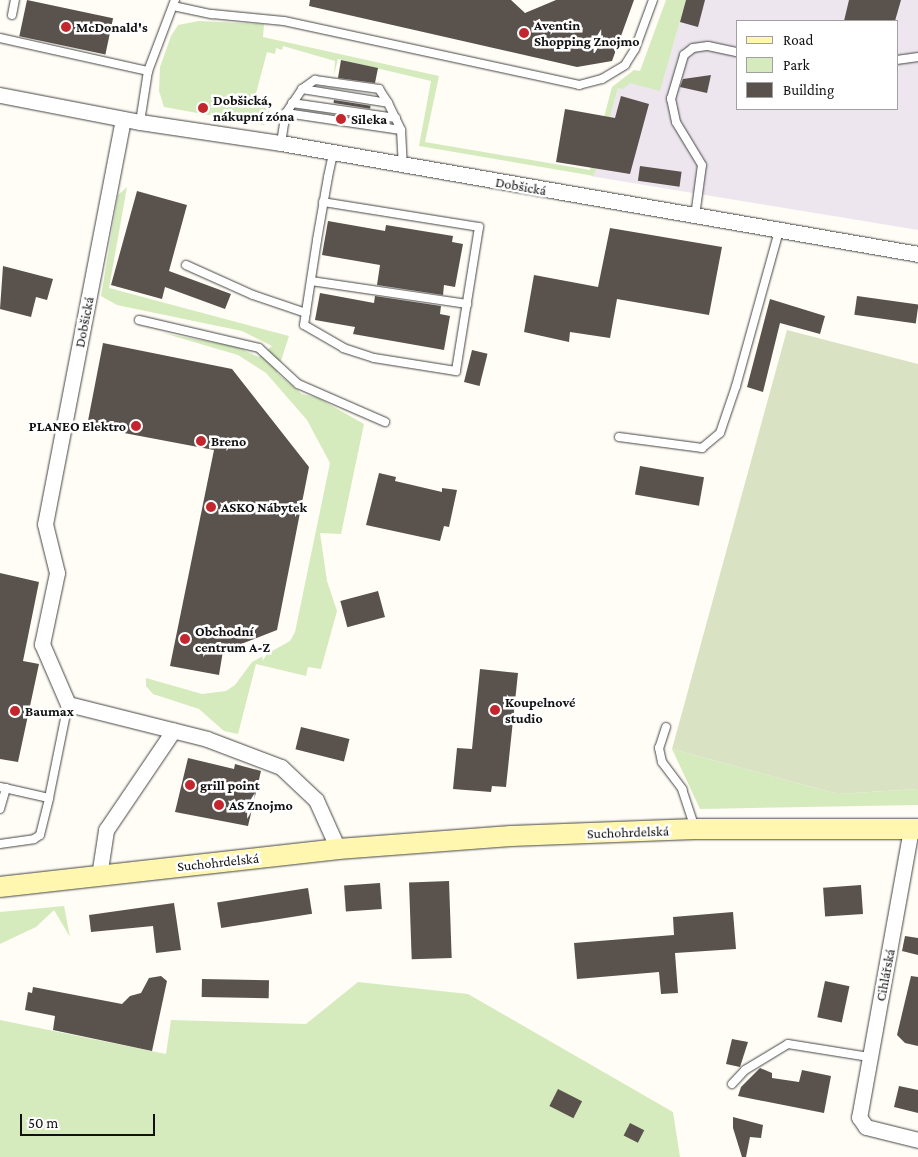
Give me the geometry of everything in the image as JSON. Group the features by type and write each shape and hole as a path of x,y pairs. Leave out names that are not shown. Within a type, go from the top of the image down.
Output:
{"main road":[{"name":"Suchohrdelská","path":"0,887 338,849 511,836 695,830 914,829"}],"street":[{"name":"Dobšická","path":"1,95 140,122 281,143 695,217 918,254"},
{"name":"Dobšická","path":"68,704 42,644 56,573 45,524 123,119"},
{"path":"68,704 207,739 281,766 316,800 338,849"},
{"path":"99,876 106,830 174,731"},
{"name":"Cihlářská","path":"914,829 869,1057 860,1121 866,1127 918,1140"}],"lane":[{"path":"12,15 15,0"},
{"path":"140,122 148,71 174,3 212,14 284,21 579,85 602,79 631,58 653,0"},
{"path":"0,38 148,71"},
{"path":"695,217 702,164 676,122 671,99 684,55 693,48 708,46 736,52"},
{"path":"898,60 918,56"},
{"path":"281,143 286,113 302,89 315,80 378,89 388,103 401,130 403,165"},
{"path":"302,89 388,103"},
{"path":"292,103 396,118"},
{"path":"286,113 401,130"},
{"path":"324,202 479,228 456,372 374,358 344,348 304,325 310,281 324,202 333,152"},
{"path":"619,437 702,448 720,433 736,386 779,231"},
{"path":"186,265 253,295 306,313"},
{"path":"310,281 467,304"},
{"path":"139,320 259,348 298,384 385,422"},
{"path":"0,844 34,839 40,835 50,798 68,704"},
{"path":"666,727 659,748 662,762 682,789 695,830"},
{"path":"0,809 3,788 50,798"},
{"path":"732,1084 745,1070 788,1044 869,1057"}],"shaded area":[{"path":"686,0 918,0 918,230 590,176 594,175 618,88 630,82 660,90"}],"green space":[{"path":"666,0 686,0 660,91 630,83 623,89 618,88 594,176 419,146 431,81 338,59 334,75 335,61 283,46 282,50 276,48 275,54 267,52 254,101 272,108 271,115 264,125 164,107 159,91 160,67 171,36 178,25 199,21 264,24 263,37 439,76 425,142 590,170 612,87 634,70 640,71"},
{"path":"127,187 109,288 289,336 277,373 302,394 318,398 364,424 341,534 320,533 327,581 337,611 321,669 308,667 306,676 256,664 238,734 224,731 199,709 153,694 146,686 146,678 202,694 226,691 235,685 252,662 290,641 295,632 330,463 307,420 266,373 238,355 163,333 237,347 259,357 272,346 242,331 117,305 101,296 118,195"},
{"path":"787,330 918,364 918,789 838,794 672,749"},
{"path":"672,749 838,794 918,789 918,805 700,809"},
{"path":"64,906 70,937 54,910 36,927 0,944 0,912"},
{"path":"358,982 468,994 673,1112 680,1157 0,1157 0,1020 166,1054 171,1020 306,1024"}],"building":[{"name":"McDonald's","path":"27,0 113,18 105,54 19,36"},
{"name":"Aventin Shopping Znojmo","path":"310,0 511,0 525,13 556,0 634,0 612,61 577,67 309,6"},
{"path":"686,0 705,0 698,27 680,22"},
{"path":"849,0 901,0 895,20 844,20"},
{"path":"341,60 378,68 375,83 338,78"},
{"path":"711,75 707,93 680,87 683,79"},
{"path":"621,96 649,104 630,174 556,162 565,109 615,118"},
{"path":"334,100 371,106 370,109 334,103"},
{"path":"640,166 682,172 680,187 638,181"},
{"path":"137,191 187,205 169,271 231,294 225,309 165,287 162,299 111,285"},
{"path":"328,221 385,231 386,225 453,236 452,242 463,244 455,287 444,285 443,295 377,285 380,265 322,255"},
{"path":"610,228 722,247 709,315 617,299 610,338 570,332 569,342 524,332 534,275 598,287"},
{"path":"3,266 53,279 47,300 36,297 31,317 0,309"},
{"path":"320,293 374,303 375,296 441,306 440,314 450,316 444,350 353,334 355,327 315,320"},
{"path":"857,296 918,305 916,323 854,315"},
{"path":"770,299 825,316 820,334 780,323 763,392 747,387"},
{"path":"103,343 232,369 309,467 277,630 223,651 219,675 170,666 214,450 87,426"},
{"path":"472,350 488,354 480,386 464,382"},
{"path":"640,466 704,477 699,506 635,495"},
{"path":"379,473 396,477 395,481 442,492 442,488 457,490 449,527 444,526 440,541 366,525"},
{"name":"Baumax","path":"0,573 39,582 23,661 39,664 18,762 0,759"},
{"path":"378,591 385,617 347,627 340,601"},
{"name":"Koupelnové studio","path":"480,669 518,673 506,787 492,786 491,792 453,789 457,748 472,749"},
{"path":"301,727 350,739 344,761 295,749"},
{"path":"188,758 234,769 235,764 261,771 248,826 175,812"},
{"path":"449,881 452,958 412,959 409,882"},
{"path":"380,883 382,909 346,911 344,886"},
{"path":"861,885 863,914 825,917 823,888"},
{"path":"308,888 312,914 221,928 217,902"},
{"path":"174,903 181,950 156,953 153,926 91,932 89,915"},
{"path":"733,912 736,949 675,953 678,993 661,994 659,972 577,979 574,943 674,935 673,917"},
{"path":"905,936 918,938 918,955 902,951"},
{"path":"161,976 167,981 152,1051 53,1030 55,1016 25,1010 28,992 32,993 33,987 122,1004 130,996 141,993 149,978"},
{"path":"911,976 918,977 918,1046 905,1043 897,1035"},
{"path":"202,979 269,980 269,998 202,997"},
{"path":"825,981 849,986 842,1022 817,1017"},
{"path":"732,1039 748,1042 740,1067 726,1064"},
{"path":"760,1068 772,1073 772,1078 799,1082 802,1070 831,1076 824,1113 738,1096 741,1087"},
{"path":"899,1086 918,1090 918,1113 894,1107"},
{"path":"558,1089 582,1101 573,1118 549,1106"},
{"path":"733,1117 763,1125 761,1138 750,1137 746,1157 742,1157 733,1128"},
{"path":"630,1123 644,1130 638,1143 624,1135"}],"place":[{"name":"McDonald's","path":"66,27"},
{"name":"Aventin Shopping Znojmo","path":"524,33"},
{"name":"Dobšická, nákupní zóna","path":"203,108"},
{"name":"Sileka","path":"341,119"},
{"name":"PLANEO Elektro","path":"136,426"},
{"name":"Breno","path":"201,441"},
{"name":"ASKO Nábytek","path":"211,507"},
{"name":"Obchodní centrum A-Z","path":"185,639"},
{"name":"Koupelnové studio","path":"495,710"},
{"name":"Baumax","path":"15,711"},
{"name":"grill point","path":"190,785"},
{"name":"AS Znojmo","path":"219,805"}]}
